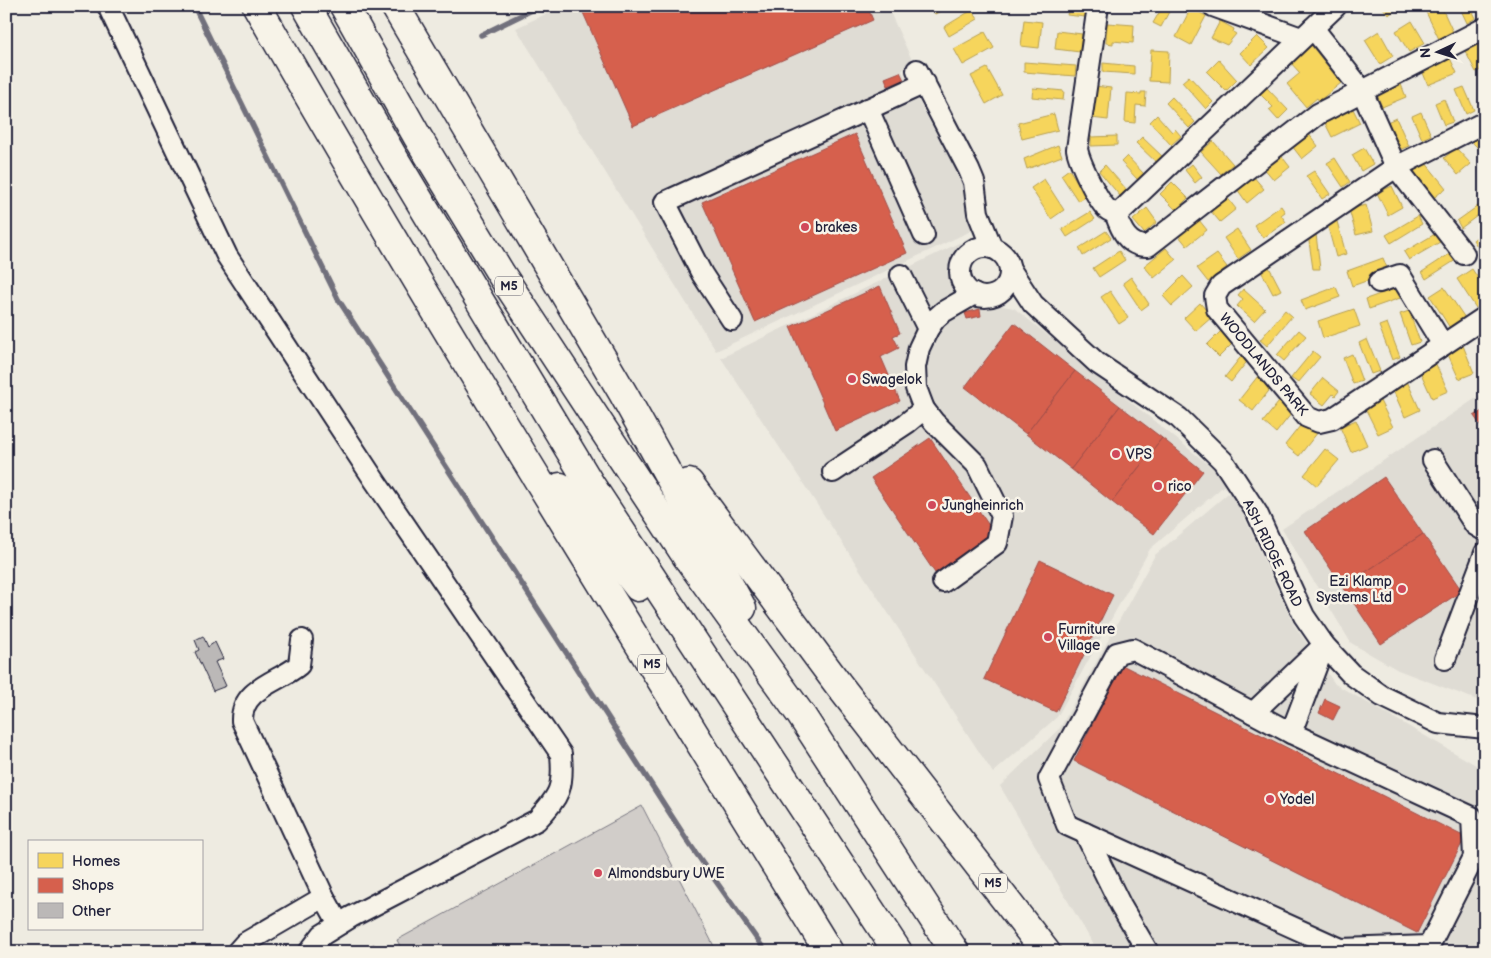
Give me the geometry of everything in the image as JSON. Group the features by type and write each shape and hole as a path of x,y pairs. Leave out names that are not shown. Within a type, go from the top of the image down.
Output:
{"highway":[{"name":"M5","path":"257,6 340,153 474,377 829,952"},
{"name":"M5","path":"306,6 392,155 590,484 898,952"},
{"name":"M5","path":"344,6 417,136 501,274 687,557 801,715 954,952"},
{"name":"M5","path":"395,6 624,395 801,715"},
{"name":"M5","path":"474,377 760,745"},
{"name":"M5","path":"624,395 838,684 1046,952"}],"street":[{"path":"108,6 227,256 375,481 561,754 564,780 555,801 538,820 446,866 339,924 322,935 309,952"},
{"path":"1098,6 1077,148 1079,160 1106,209 1115,213 1120,212 1332,7"},
{"path":"1213,6 1307,33 1361,90 1396,167 1464,254"},
{"path":"1115,213 1119,225 1132,244 1148,246 1318,114 1361,90 1485,28"},
{"path":"732,320 702,274 665,202 868,109 921,77 974,182 984,248"},
{"path":"868,109 924,235"},
{"name":"WOODLANDS PARK","path":"1485,122 1396,167 1221,286 1215,296 1217,308 1307,417 1319,422 1332,418 1485,317"},
{"path":"984,248 1004,256 1010,268 1010,276 1004,288 990,296 967,287 961,265 968,253 984,248"},
{"name":"ASH RIDGE ROAD","path":"1010,268 1033,304"},
{"path":"901,275 928,329"},
{"path":"1379,282 1400,275 1443,345"},
{"path":"943,582 997,543 1002,516 977,465 934,422 924,409 916,388 915,367 919,348 928,329 967,287"},
{"name":"ASH RIDGE ROAD","path":"1004,288 1033,304 1096,363 1179,418 1222,461 1257,513 1304,616 1324,645 1351,674 1382,696 1438,723 1485,728"},
{"path":"832,472 907,423 924,409"},
{"path":"1433,460 1475,525 1485,531"},
{"path":"1445,659 1485,553"},
{"path":"302,640 299,665 254,693 242,712 242,721 324,897 339,924"},
{"path":"1253,712 1324,645"},
{"path":"1291,733 1324,645"},
{"path":"1133,649 1253,712 1291,733 1472,817 1474,858 1429,946 1394,950 1341,950 1067,825 1049,779 1117,653 1133,649"},
{"path":"1085,833 1121,906 1148,952"},
{"path":"237,952 245,944 324,897"}],"shaded area":[{"path":"501,6 545,6 511,21"},
{"path":"563,6 887,6 912,60 902,71 966,188 973,230 716,351 516,28"},
{"path":"961,242 951,260 949,278 958,298 1014,308 1220,474 1227,483 1150,549 1057,717 993,773 721,358"},
{"path":"1485,392 1485,703 1398,670 1351,643 1282,529"},
{"path":"1232,490 1294,625 1335,684 1481,768 1484,952 1098,952 1000,786 1060,728 1155,555"},
{"name":"Almondsbury UWE","path":"642,806 717,952 403,952 397,940"}],"building: Homes":[{"path":"931,6 949,6 935,14"},
{"path":"1069,6 1087,6 1085,17 1067,15"},
{"path":"1163,6 1172,6 1161,27 1153,23"},
{"path":"1381,6 1399,6 1389,15"},
{"path":"1423,6 1441,6 1453,32 1439,39"},
{"path":"1459,6 1470,6 1476,18 1467,23"},
{"path":"1191,8 1206,16 1191,45 1176,37"},
{"path":"972,10 978,19 949,36 944,27"},
{"path":"1024,20 1042,22 1039,48 1021,46"},
{"path":"1220,21 1234,29 1233,32 1236,34 1227,45 1211,38"},
{"path":"1412,21 1425,43 1409,52 1396,31"},
{"path":"1107,23 1134,25 1133,43 1113,41 1113,44 1106,43"},
{"path":"1057,31 1082,34 1080,52 1055,49"},
{"path":"1379,31 1393,56 1380,64 1365,40"},
{"path":"985,32 994,48 963,65 954,49"},
{"path":"1257,36 1269,48 1251,65 1240,53"},
{"path":"1479,41 1485,53 1485,68 1476,72 1464,49"},
{"path":"1311,45 1341,83 1319,101 1317,98 1306,107 1287,84 1300,73 1290,62"},
{"path":"1151,50 1169,51 1168,82 1149,81"},
{"path":"1449,56 1457,73 1428,85 1421,68"},
{"path":"1219,60 1237,80 1226,91 1207,72"},
{"path":"1024,62 1076,66 1075,76 1024,72"},
{"path":"1103,63 1134,66 1134,74 1103,72"},
{"path":"987,68 1002,95 986,104 971,76"},
{"path":"1189,76 1213,102 1206,109 1182,82"},
{"path":"1400,82 1406,97 1382,107 1376,92"},
{"path":"1095,86 1111,88 1108,120 1091,118"},
{"path":"1464,87 1474,110 1466,114 1456,90"},
{"path":"1033,88 1064,91 1063,100 1032,97"},
{"path":"1267,88 1288,110 1278,120 1269,110 1273,107 1260,94"},
{"path":"1141,92 1146,92 1145,106 1136,105 1135,123 1125,122 1127,93 1141,94"},
{"path":"1172,97 1195,122 1189,128 1166,103"},
{"path":"1444,99 1453,122 1444,125 1435,103"},
{"path":"1352,107 1360,123 1332,137 1324,121"},
{"path":"1421,112 1431,135 1422,139 1412,116"},
{"path":"1054,114 1058,130 1022,139 1018,123"},
{"path":"1157,115 1172,132 1175,129 1181,136 1171,145 1150,122"},
{"path":"1396,118 1409,146 1399,150 1387,122"},
{"path":"1308,133 1318,146 1302,159 1292,146"},
{"path":"1117,136 1117,145 1091,146 1091,137"},
{"path":"1477,136 1485,143 1485,155 1472,142"},
{"path":"1142,137 1165,159 1159,165 1136,143"},
{"path":"1213,141 1233,164 1221,174 1201,152"},
{"path":"1058,145 1062,156 1027,169 1024,159"},
{"path":"1364,148 1373,164 1361,171 1352,155"},
{"path":"1456,148 1471,164 1458,175 1444,158"},
{"path":"1280,154 1290,167 1274,180 1263,167"},
{"path":"1127,156 1144,174 1138,180 1121,162"},
{"path":"1335,158 1350,182 1343,187 1327,163"},
{"path":"1425,162 1446,188 1431,200 1410,173"},
{"path":"1192,164 1202,177 1195,183 1185,170"},
{"path":"1105,165 1127,190 1120,196 1099,171"},
{"path":"1069,169 1086,196 1078,201 1061,175"},
{"path":"1314,171 1330,194 1322,199 1306,176"},
{"path":"1253,176 1264,189 1247,203 1237,189"},
{"path":"1044,179 1064,210 1051,219 1031,188"},
{"path":"1172,182 1188,198 1176,210 1160,194"},
{"path":"1392,186 1402,207 1388,215 1377,193"},
{"path":"1226,196 1236,209 1220,222 1209,209"},
{"path":"1485,201 1485,210 1461,228 1457,221"},
{"path":"1366,205 1373,231 1356,235 1349,209"},
{"path":"1281,206 1285,212 1281,215 1286,222 1263,238 1254,225"},
{"path":"1147,208 1157,222 1144,233 1133,220"},
{"path":"1090,212 1095,219 1067,237 1062,229"},
{"path":"1418,216 1422,224 1391,243 1386,235"},
{"path":"1336,218 1346,254 1336,257 1326,220"},
{"path":"1199,220 1207,230 1187,246 1179,236"},
{"path":"1237,229 1251,250 1238,259 1224,238"},
{"path":"1106,231 1111,238 1083,256 1079,248"},
{"path":"1485,231 1485,240 1477,246 1473,240"},
{"path":"1316,234 1320,269 1313,269 1308,235"},
{"path":"1435,234 1440,242 1409,260 1404,252"},
{"path":"1166,248 1176,260 1154,278 1144,266"},
{"path":"1119,251 1125,260 1099,277 1093,268"},
{"path":"1454,251 1459,258 1426,279 1422,272"},
{"path":"1217,254 1227,267 1208,282 1197,268"},
{"path":"1383,258 1389,273 1352,286 1347,271"},
{"path":"1269,267 1281,290 1273,294 1261,271"},
{"path":"1472,269 1485,289 1485,303 1476,308 1457,279"},
{"path":"1183,276 1193,287 1172,306 1163,296"},
{"path":"1131,277 1149,304 1141,310 1123,283"},
{"path":"1403,286 1406,296 1369,309 1366,299"},
{"path":"1336,287 1340,297 1305,310 1301,300"},
{"path":"1444,287 1465,318 1450,328 1430,296"},
{"path":"1243,289 1265,309 1254,321 1237,306 1243,299 1238,295"},
{"path":"1110,291 1128,318 1119,324 1101,297"},
{"path":"1200,303 1212,317 1196,331 1184,318"},
{"path":"1354,309 1360,326 1323,338 1318,321"},
{"path":"1285,310 1292,316 1267,346 1260,340"},
{"path":"1409,311 1420,342 1411,345 1400,314"},
{"path":"1387,323 1400,357 1392,360 1379,326"},
{"path":"1223,329 1235,341 1219,357 1207,345"},
{"path":"1485,329 1485,357 1476,331"},
{"path":"1299,330 1306,336 1284,361 1277,355"},
{"path":"1367,339 1380,371 1371,374 1359,343"},
{"path":"1462,343 1474,373 1459,379 1446,350"},
{"path":"1313,351 1320,357 1298,383 1291,378"},
{"path":"1243,354 1249,359 1231,382 1225,377"},
{"path":"1352,354 1362,381 1353,384 1343,358"},
{"path":"1435,362 1448,391 1432,398 1419,369"},
{"path":"1258,376 1272,387 1253,411 1239,400"},
{"path":"1323,378 1339,391 1335,396 1333,394 1324,405 1310,394"},
{"path":"1407,381 1420,410 1405,417 1392,388"},
{"path":"1282,398 1295,409 1276,433 1263,422"},
{"path":"1379,399 1393,427 1378,434 1364,406"},
{"path":"1356,420 1367,445 1351,452 1340,427"},
{"path":"1304,421 1318,432 1299,456 1285,445"},
{"path":"1325,449 1339,460 1317,486 1304,475"}],"building: Shops":[{"path":"586,6 867,6 873,20 633,126 581,8"},
{"path":"900,72 904,80 888,86 885,78"},
{"name":"brakes","path":"855,134 907,253 755,322 702,202"},
{"name":"Swagelok","path":"880,286 900,333 893,336 899,348 881,357 900,401 835,431 790,327"},
{"path":"980,309 981,316 967,319 965,313"},
{"path":"1014,323 1075,371 1026,434 965,387"},
{"path":"1075,371 1120,406 1071,469 1026,434"},
{"name":"VPS","path":"1120,406 1162,438 1112,502 1071,469"},
{"path":"1485,409 1485,432 1474,416"},
{"name":"Jungheinrich","path":"930,438 994,533 935,573 871,478"},
{"name":"rico","path":"1162,438 1203,471 1154,534 1112,502"},
{"name":"Ezi Klamp Systems Ltd","path":"1384,477 1423,534 1343,587 1305,531"},
{"name":"Ezi Klamp Systems Ltd","path":"1423,534 1462,591 1381,644 1343,587"},
{"name":"Furniture Village","path":"1040,560 1113,595 1056,712 984,679"},
{"name":"Yodel","path":"1122,665 1465,837 1417,933 1074,761"},
{"path":"1325,699 1340,706 1333,720 1319,713"}],"building: Other":[{"path":"203,636 208,647 215,642 223,659 215,662 226,686 213,691 195,652 199,650 195,640"},
{"path":"374,944 377,952 356,952"}],"waterway":[{"path":"194,6 338,299 691,846 766,952"},
{"path":"481,35 540,6"}],"place":[{"name":"brakes","path":"805,227"},
{"name":"Swagelok","path":"852,379"},
{"name":"VPS","path":"1116,454"},
{"name":"rico","path":"1158,486"},
{"name":"Jungheinrich","path":"932,505"},
{"name":"Ezi Klamp Systems Ltd","path":"1402,589"},
{"name":"Furniture Village","path":"1048,637"},
{"name":"Yodel","path":"1270,799"},
{"name":"Almondsbury UWE","path":"598,873"}]}
